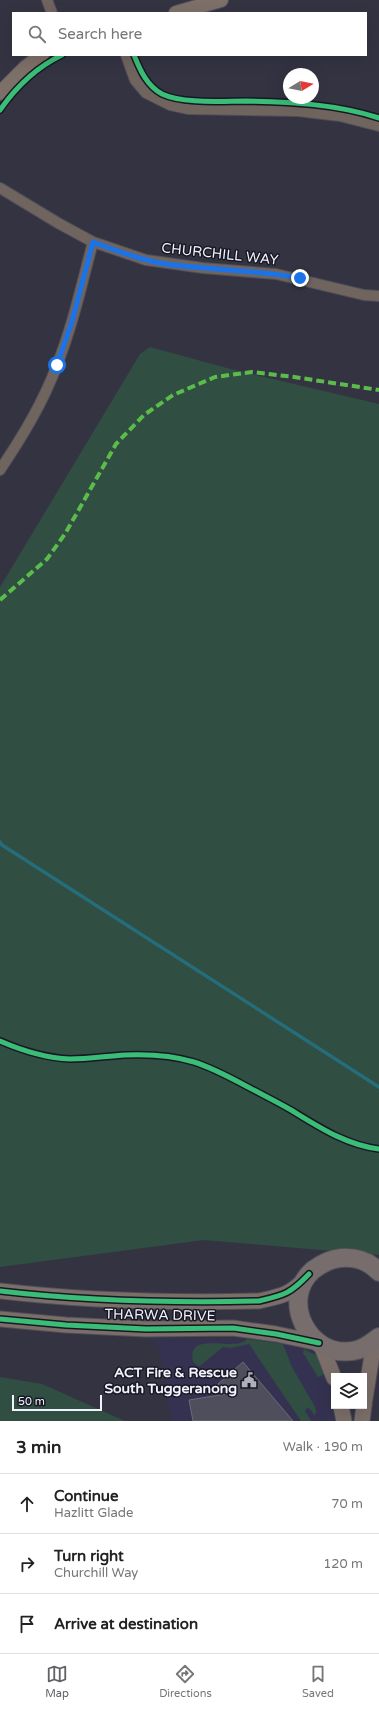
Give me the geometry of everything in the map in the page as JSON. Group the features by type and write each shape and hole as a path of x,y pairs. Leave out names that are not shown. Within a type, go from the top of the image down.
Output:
{"highway":[{"path":"379,1272 371,1262 349,1257 334,1259 321,1264 309,1274 301,1287 298,1303 300,1318 308,1332 320,1344 336,1351 352,1351 368,1346 379,1338"}],"main road":[{"name":"THARWA DRIVE","path":"0,1291 114,1300 259,1301 278,1296 295,1289 309,1274"},
{"name":"THARWA DRIVE","path":"0,1319 66,1325 146,1329 234,1328 270,1332 320,1344"},
{"path":"367,1386 372,1355 379,1338"},
{"path":"320,1344 332,1373"},
{"path":"342,1409 344,1421"},
{"path":"362,1421 364,1409"}],"street":[{"path":"47,0 52,12"},
{"path":"179,12 202,3 221,0"},
{"path":"0,93 26,67 41,56"},
{"path":"126,56 135,80 142,88 156,99 170,106 188,109 298,111 340,116 379,126"},
{"name":"CHURCHILL WAY","path":"0,188 93,242 146,260 165,264 276,274 364,296 379,296"},
{"path":"0,470 38,409 57,365 72,321 93,242"}],"shaded area":[{"name":"ACT Fire & Rescue South Tuggeranong","path":"151,1339 247,1339 283,1344 310,1350 317,1355 331,1380 331,1409 336,1409 343,1421 172,1421 168,1406 164,1382 166,1383 159,1348"}],"green space":[{"path":"150,347 227,368 379,404 379,1255 204,1240 0,1267 0,587 140,354"},
{"path":"247,1339 283,1344 292,1367 314,1405 316,1411 315,1416 310,1409 307,1408 305,1411 311,1421 301,1421 249,1344 231,1348 223,1347 198,1366 193,1362 193,1352 197,1346 213,1343 241,1343"},
{"path":"304,1349 319,1357 326,1374 318,1377 303,1353"},
{"path":"0,1377 42,1384 125,1421 0,1421"}],"building":[{"path":"243,1362 293,1421 193,1421 189,1400 226,1394 218,1384"}],"waterway":[{"path":"0,842 2,845 379,1087"}],"marked path":[{"path":"0,600 47,559 65,534 116,444 144,415 173,395 215,377 252,372 379,390"}],"cycle path":[{"path":"0,110 13,93 28,78 44,65 60,56"},
{"path":"134,56 142,72 152,87 162,94 171,97 191,101 263,101 297,103 363,113 379,118"},
{"path":"0,1041 34,1053 70,1059 142,1055 168,1056 194,1062 235,1080 333,1134 355,1144 379,1149"},
{"path":"0,1291 97,1299 194,1302 259,1301 282,1295 292,1289 309,1274"},
{"path":"0,1319 66,1325 146,1329 233,1328 276,1334 319,1343"}],"place":[{"name":"ACT Fire & Rescue South Tuggeranong","path":"249,1380"}],"route":[{"path":"57,365 72,321 93,242 146,260 165,264 276,274 300,278"}]}
